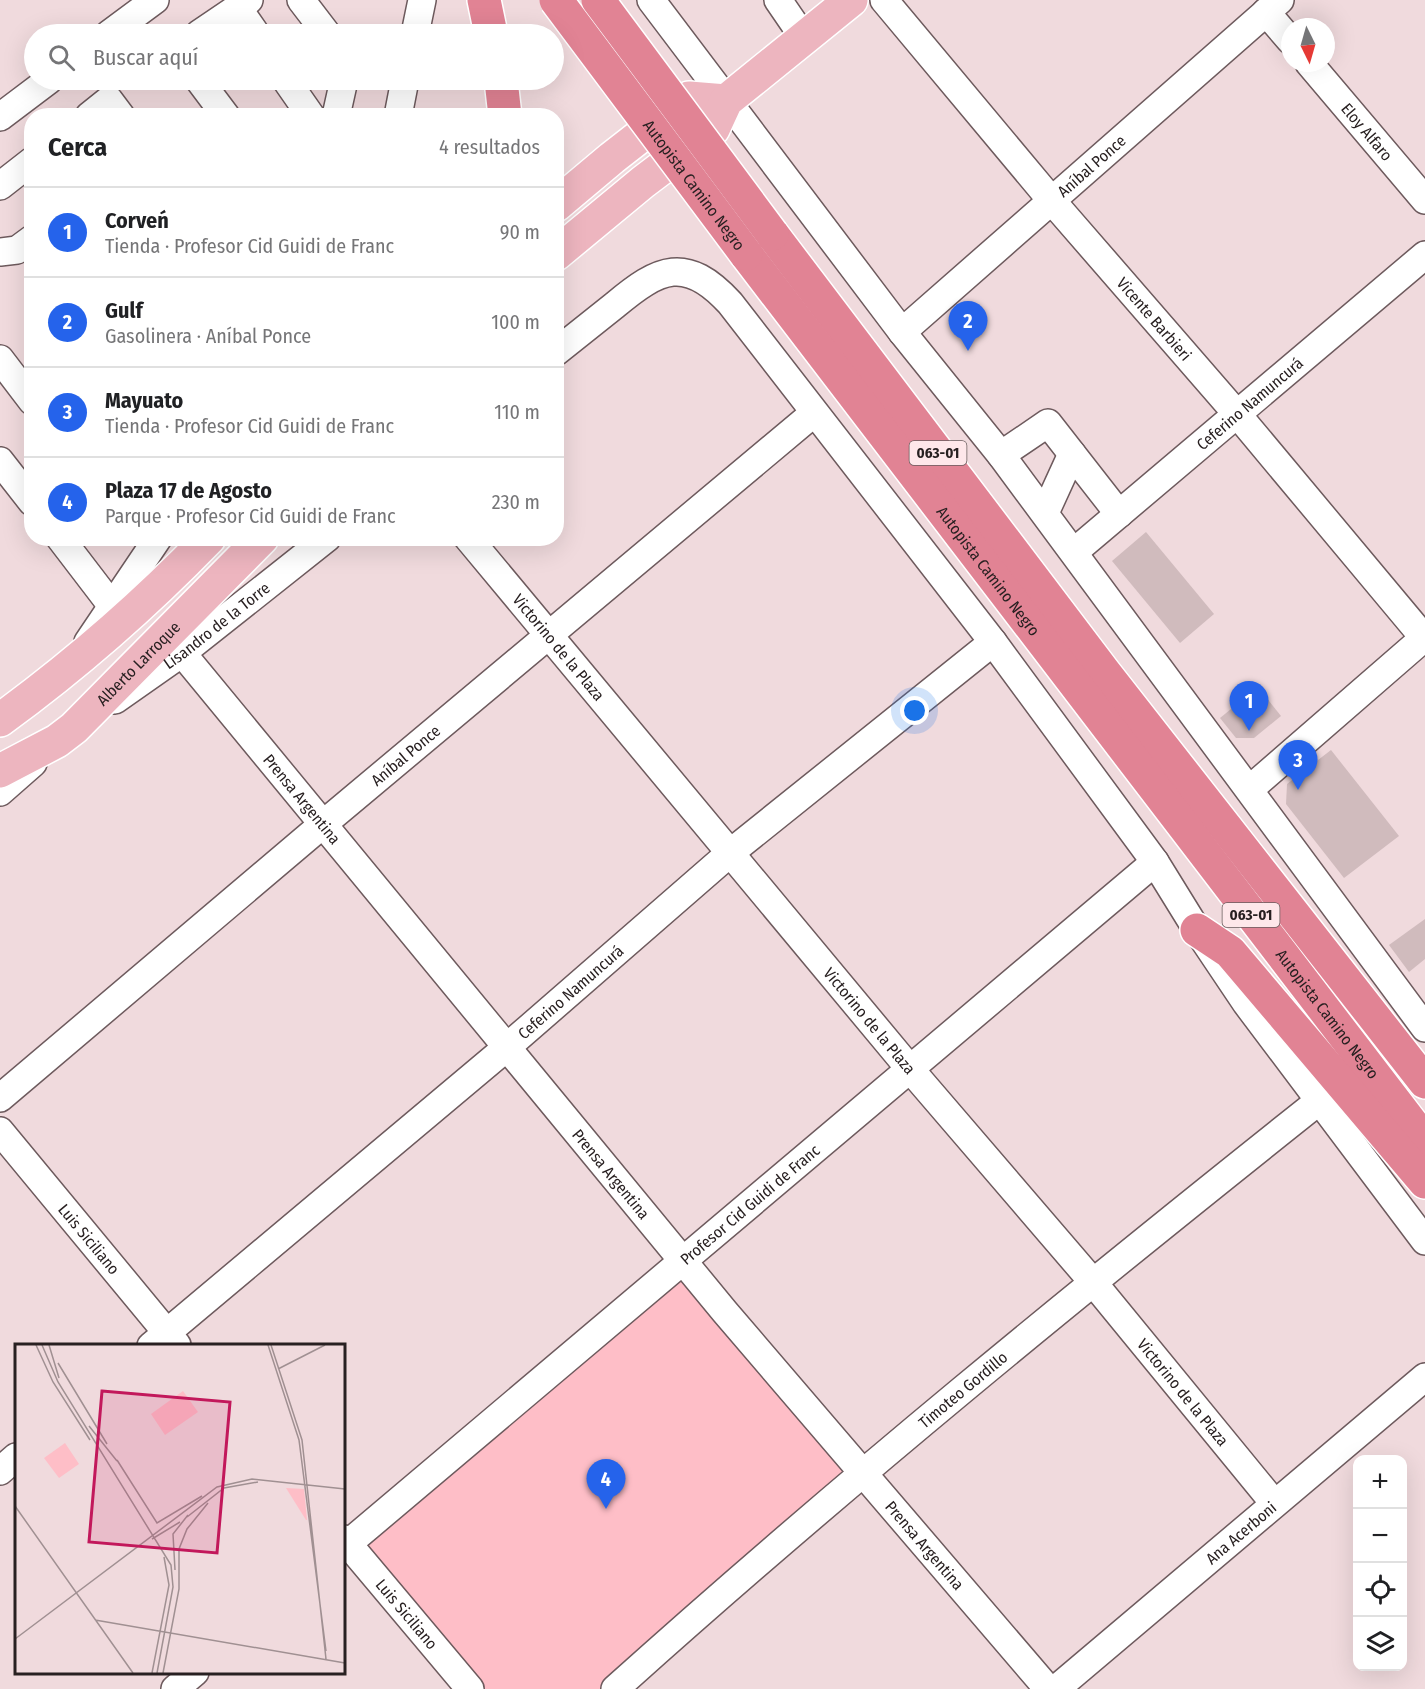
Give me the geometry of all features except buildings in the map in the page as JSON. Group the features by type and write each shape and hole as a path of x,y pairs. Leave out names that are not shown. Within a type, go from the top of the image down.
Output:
{"highway":[{"path":"484,0 489,24"},
{"name":"Autopista Camino Negro","path":"556,0 746,254 1425,1141"},
{"name":"Autopista Camino Negro","path":"598,0 772,234 1097,662 1425,1082"},
{"path":"502,90 504,108"},
{"path":"1197,930 1230,952 1425,1182"}],"main road":[{"path":"564,247 712,129 726,101 851,0"},
{"path":"564,198 689,98 726,101"},
{"path":"0,720 48,686 179,570 202,546"},
{"name":"Alberto Larroque","path":"0,771 65,734 254,546"}],"street":[{"path":"122,24 154,0"},
{"path":"301,0 319,24"},
{"path":"651,0 902,332 1045,513 1422,1017"},
{"path":"778,0 804,38"},
{"name":"Vicente Barbieri","path":"884,0 1052,201 1237,414 1425,638"},
{"path":"214,24 244,4 252,24"},
{"path":"1273,6 1281,22"},
{"name":"Aníbal Ponce","path":"902,332 1273,6"},
{"name":"Eloy Alfaro","path":"1317,72 1425,200"},
{"path":"0,117 36,90"},
{"path":"206,90 220,108"},
{"path":"293,90 305,108"},
{"path":"338,108 342,90"},
{"path":"400,108 403,90"},
{"path":"99,108 109,100 115,108"},
{"path":"0,186 24,167"},
{"path":"0,252 17,250 24,245"},
{"name":"Ceferino Namuncurá","path":"1074,552 1425,255"},
{"path":"564,345 637,286 660,273 676,271 707,281 716,287 993,642 1155,862 1246,1003 1425,1241"},
{"path":"0,359 24,390"},
{"name":"Aníbal Ponce","path":"0,1098 814,413"},
{"path":"1001,455 1048,423 1119,514"},
{"path":"1045,513 1072,454"},
{"path":"0,461 24,492"},
{"path":"66,546 112,606"},
{"path":"73,663 112,606 145,546"},
{"name":"Lisandro de la Torre","path":"0,792 65,734 182,653 317,546"},
{"name":"Victorino de la Plaza","path":"475,546 910,1069 1092,1281 1274,1503"},
{"path":"1250,789 1425,638"},
{"name":"Ceferino Namuncurá","path":"165,1341 730,853 993,642"},
{"name":"Prensa Argentina","path":"182,653 683,1261 1048,1689"},
{"name":"Profesor Cid Guidi de Franc","path":"345,1543 1155,862"},
{"name":"Timoteo Gordillo","path":"615,1689 687,1624 1092,1281 1319,1101"},
{"name":"Luis Siciliano","path":"0,1131 165,1341"},
{"name":"Ana Acerboni","path":"1056,1689 1425,1377"},
{"path":"0,1471 15,1458"},
{"name":"Luis Siciliano","path":"345,1543 470,1689"},
{"path":"175,1689 193,1674"}],"shaded area":[{"path":"683,1261 863,1474 615,1689 470,1689 348,1544"}],"place":[{"name":"Gulf","path":"968,351"},
{"name":"Corveń","path":"1249,731"},
{"name":"Mayuato","path":"1298,790"},
{"name":"Plaza 17 de Agosto","path":"606,1509"}]}
